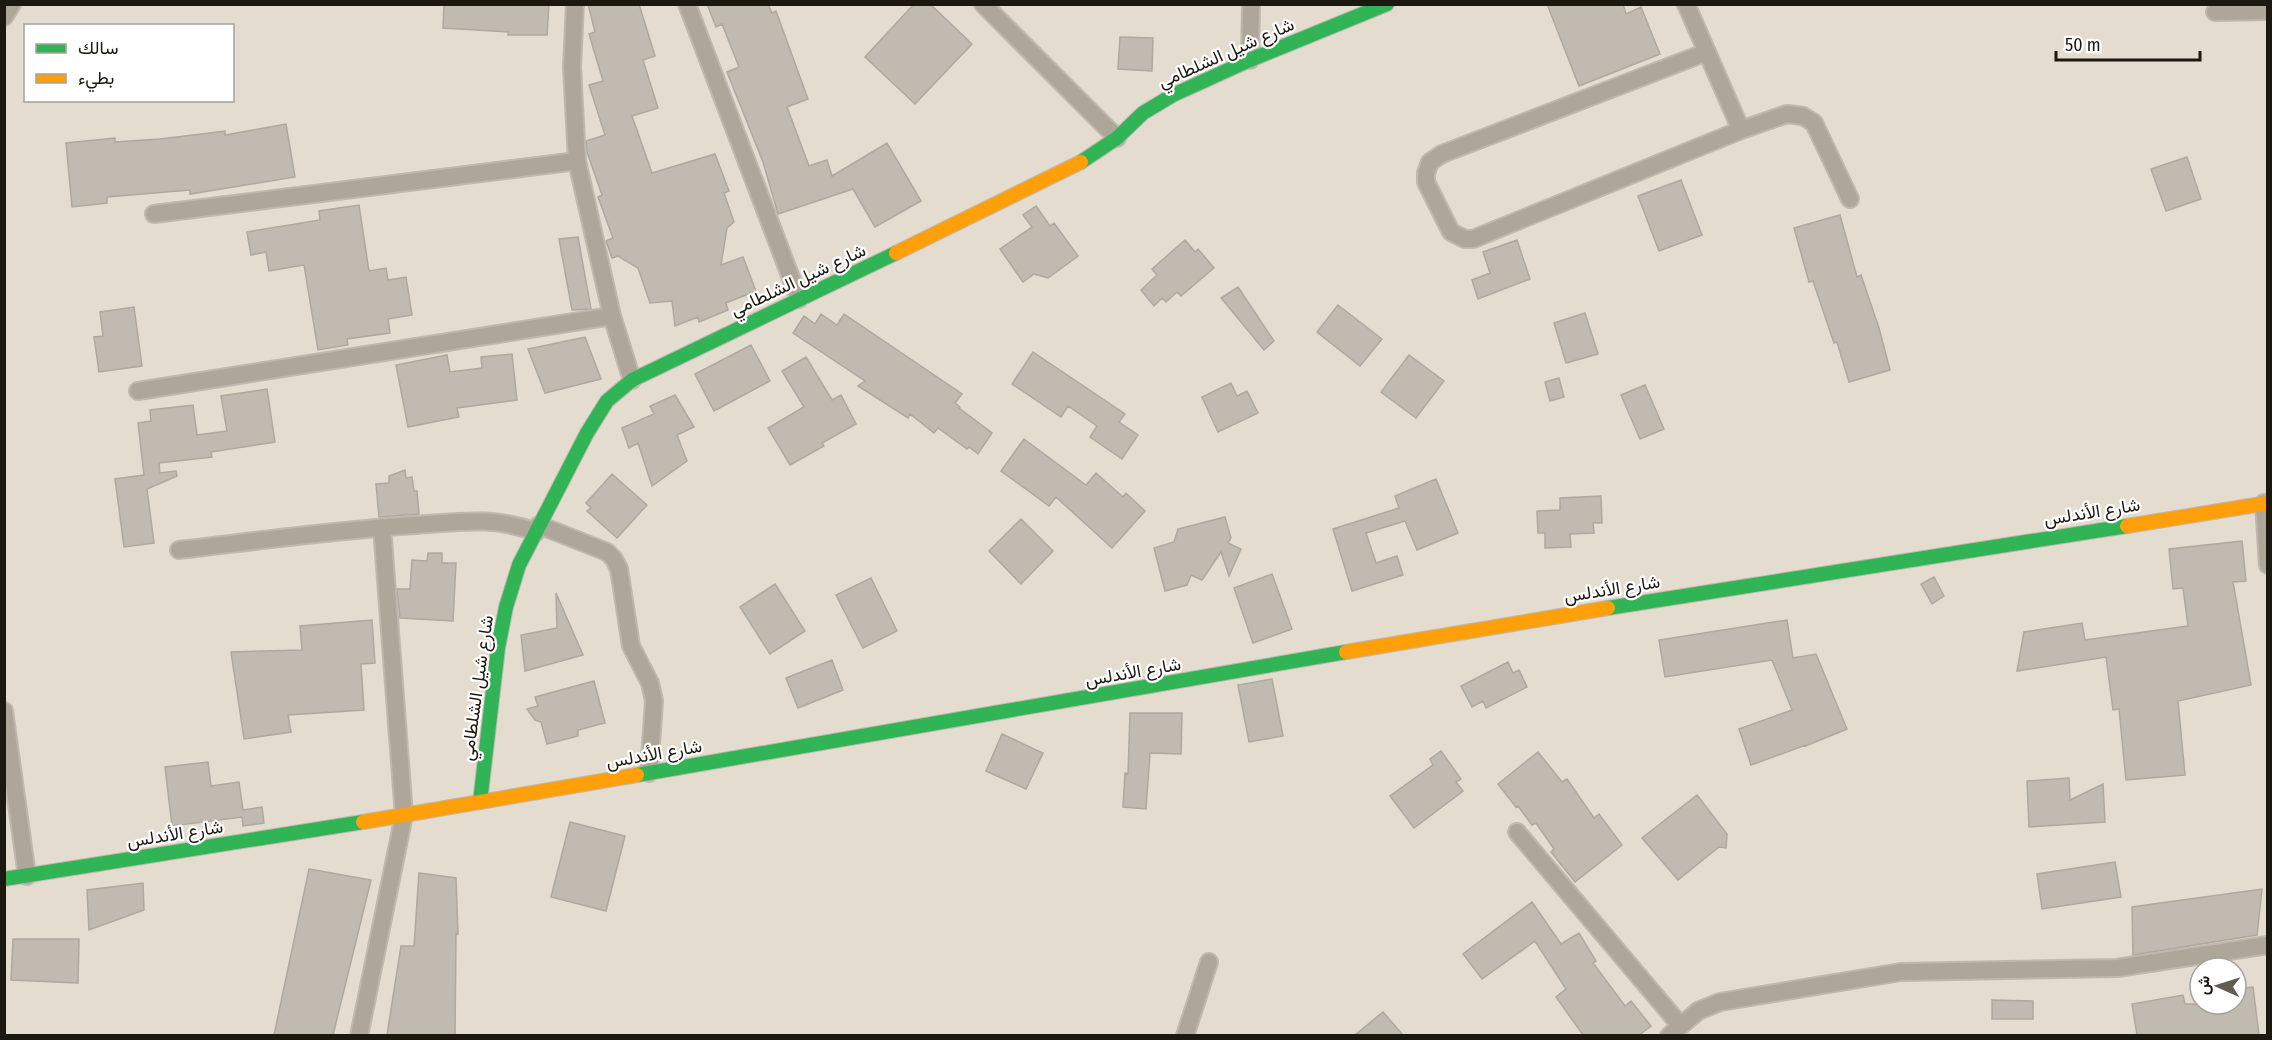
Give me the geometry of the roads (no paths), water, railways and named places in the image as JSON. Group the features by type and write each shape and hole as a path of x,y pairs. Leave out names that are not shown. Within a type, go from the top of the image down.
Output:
{"main road":[{"name":"شارع شيل الشلطامي","path":"480,802 498,648 506,607 519,565 555,492 607,401 632,380 1075,166 1117,138 1143,113 1163,101 1250,60 1387,4"},
{"name":"شارع الأندلس","path":"4,879 404,815 1496,626 2266,503"}],"street":[{"path":"4,17 12,4"},
{"path":"575,4 572,67 577,161 612,316 632,380"},
{"path":"687,4 799,299"},
{"path":"983,4 1117,138"},
{"path":"1250,60 1251,4"},
{"path":"1686,4 1741,130"},
{"path":"2215,12 2268,11"},
{"path":"1707,52 1442,154 1430,162 1426,182 1451,232 1458,237 1473,239 1741,130 1787,114 1803,116 1814,123 1850,198"},
{"path":"154,214 577,161"},
{"path":"138,391 612,316"},
{"path":"2266,503 2268,565"},
{"path":"179,550 382,527 494,520 538,528 607,552 619,569 630,646 650,683 654,701 649,773"},
{"path":"358,1035 404,815 382,527"},
{"path":"4,711 27,876"},
{"path":"1517,832 1674,1030 1698,1011 1720,1002 1882,974 2117,968 2268,945"},
{"path":"1185,1035 1209,962"}]}
